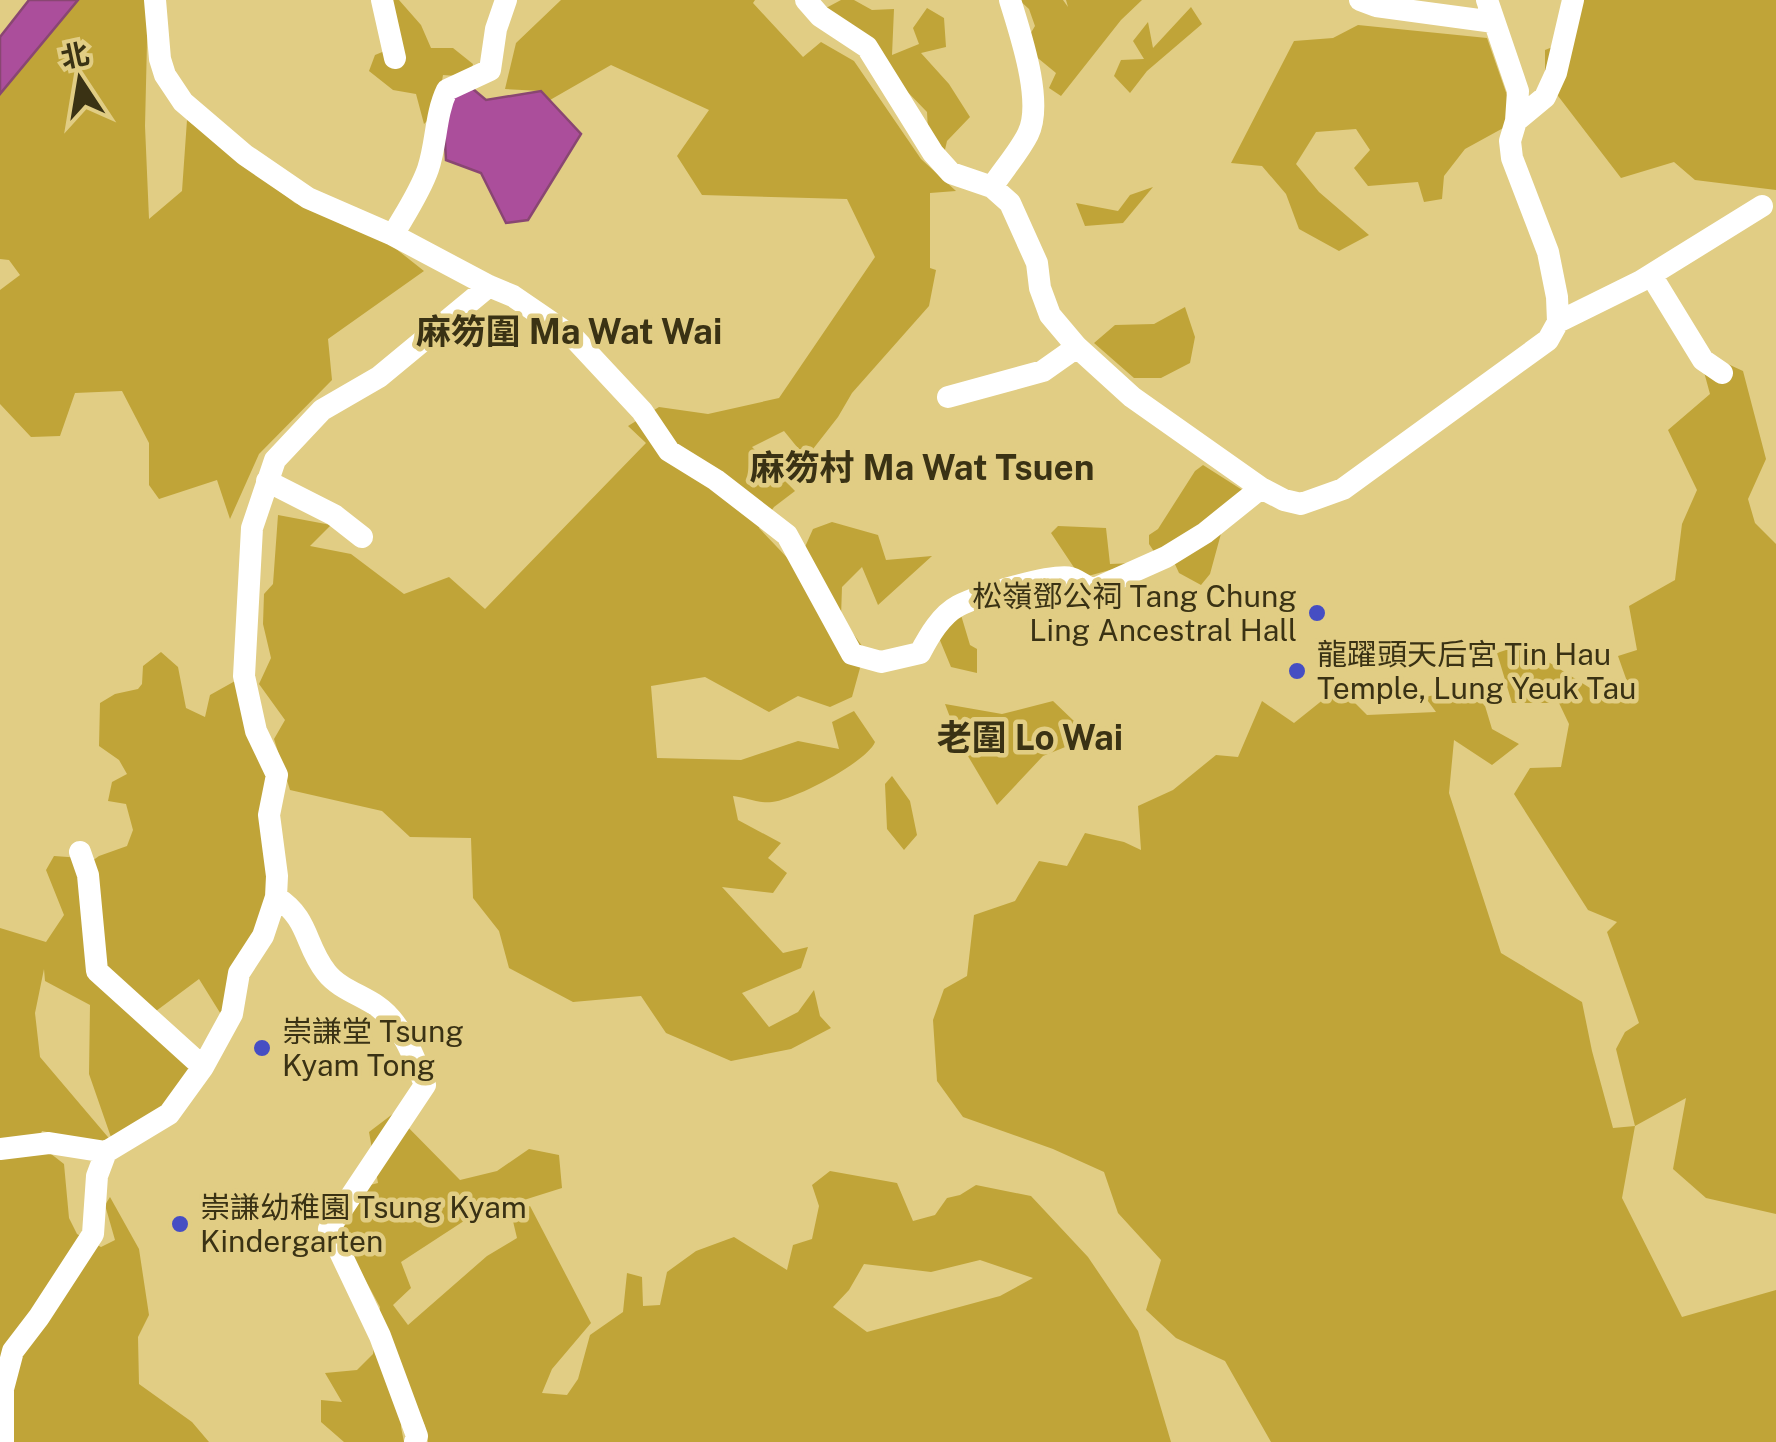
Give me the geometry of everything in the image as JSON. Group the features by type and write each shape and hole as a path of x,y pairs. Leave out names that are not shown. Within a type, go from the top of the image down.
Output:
{"street":[{"path":"155,0 160,60 183,102 245,155 308,198 394,235 514,296 587,349 642,410 669,451 716,480 786,535 852,654 881,662 920,653 930,632 956,606 1051,579 1070,577 1092,590 1166,557 1205,533 1262,488"},
{"path":"382,0 394,58"},
{"path":"394,235 427,172 437,110 446,90 490,70 496,28 506,0"},
{"path":"806,0 820,16 867,47 933,153 951,174 992,187 1010,204 1037,263 1040,288 1050,315 1078,347 1132,397 1262,488 1302,504 1342,489 1548,340 1558,322 1558,296 1548,252 1512,158 1510,141 1518,90 1490,11 1376,6 1360,0"},
{"path":"992,187 1030,132 1033,113 1026,60 1010,0"},
{"path":"1516,121 1546,97 1573,0"},
{"path":"1558,322 1650,275 1762,206"},
{"path":"1650,275 1703,360 1722,373"},
{"path":"3,1442 2,1389 13,1351 40,1317 93,1234 97,1176 106,1152 169,1114 203,1067 232,1014 240,974 263,936 276,897 278,876 270,815 277,775 256,730 244,676 252,528 275,460 322,410 379,376 489,286"},
{"path":"948,398 1043,371 1078,347"},
{"path":"268,481 334,514 362,537"},
{"path":"80,852 88,875 97,971 203,1067"},
{"path":"276,897 294,908 328,976 382,1009 412,1053 424,1085 330,1228 380,1336 418,1436 415,1442"},
{"path":"0,1149 48,1143 106,1152"}],"shaded area":[{"path":"29,0 78,0 0,94 0,37"},
{"path":"78,0 148,0 145,126 149,219 182,191 187,120 295,203 381,237 424,271 328,339 332,380 259,454 230,519 217,480 159,499 149,485 149,443 122,391 75,393 60,436 31,437 0,404 0,290 20,275 9,260 0,259 0,94"},
{"path":"381,0 399,0 421,25 431,48 453,48 473,64 470,77 443,75 437,111 424,124 416,94 393,90 369,71 375,55 392,48"},
{"path":"561,0 755,0 753,3 803,57 821,42 854,61 921,159 956,191 930,193 930,268 936,270 929,306 852,393 806,458 784,431 752,447 795,491 774,507 759,528 796,567 813,529 832,522 878,535 886,560 932,556 878,605 862,567 842,587 841,617 865,650 852,697 830,707 798,696 769,712 705,677 651,686 657,758 741,760 798,741 839,749 832,722 854,711 875,742 859,760 796,795 767,802 733,796 738,820 781,843 768,858 787,873 773,893 722,887 783,953 808,947 801,968 742,993 769,1027 798,1012 814,990 820,1016 831,1028 791,1049 731,1061 666,1033 641,996 573,1002 509,968 499,931 473,898 471,838 410,837 382,811 290,790 274,739 285,720 259,684 271,658 263,624 264,594 273,584 278,515 331,525 310,546 351,554 404,594 449,577 485,609 646,443 628,426 659,407 708,414 779,398 875,257 847,199 702,195 677,156 709,110 611,65 550,100 541,91 505,89 516,43"},
{"path":"841,0 854,0 872,10 894,9 892,55 919,44 913,28 927,8 944,18 946,47 921,53 949,84 970,117 947,141 944,154 928,130 927,112 826,8"},
{"path":"1019,0 1063,0 1068,7 1066,0 1142,0 1121,20 1061,96 1049,88 1056,73 1028,50 1035,26 1029,9"},
{"path":"1562,0 1776,0 1776,190 1695,180 1674,162 1621,178 1545,79 1545,50 1555,46"},
{"path":"1191,7 1202,24 1147,71 1130,93 1114,76 1121,60 1144,59 1133,41 1148,22 1153,48"},
{"path":"1358,25 1487,38 1516,121 1465,149 1444,176 1442,199 1424,202 1418,182 1368,186 1354,168 1370,150 1356,129 1316,132 1296,164 1319,192 1369,235 1339,251 1299,229 1286,194 1262,166 1231,163 1294,41 1333,38"},
{"path":"467,84 486,100 541,91 581,134 528,220 506,223 481,173 446,160 443,107"},
{"path":"1153,187 1123,223 1085,226 1076,203 1118,211 1130,195"},
{"path":"1185,307 1195,337 1190,363 1161,378 1134,378 1094,343 1115,325 1154,324"},
{"path":"1719,360 1743,371 1766,459 1748,499 1755,523 1776,544 1776,1214 1706,1198 1673,1169 1686,1098 1635,1126 1616,1049 1625,1032 1639,1023 1607,932 1617,922 1588,910 1514,794 1530,768 1561,767 1569,724 1559,703 1512,703 1497,653 1521,645 1598,693 1629,687 1618,656 1637,650 1629,606 1675,580 1682,524 1697,490 1668,430 1710,394 1704,372"},
{"path":"1203,465 1247,493 1222,530 1210,574 1201,585 1179,573 1168,549 1157,556 1149,544 1149,535 1158,529 1195,471"},
{"path":"1058,526 1106,528 1110,564 1135,563 1081,578 1051,533"},
{"path":"961,615 970,645 977,649 977,673 951,667 939,638"},
{"path":"161,652 178,667 186,708 205,717 210,695 244,676 277,775 276,868 227,1024 199,979 148,1017 203,1067 169,1114 116,1146 42,1131 37,1143 64,1164 69,1218 77,1234 101,1247 115,1240 105,1205 110,1197 139,1249 149,1315 138,1337 139,1384 192,1422 209,1442 0,1442 0,928 46,942 64,915 46,870 54,856 82,858 85,866 99,856 127,846 133,830 126,804 108,801 112,782 127,774 119,760 99,746 100,703 115,694 138,689 143,666","holes":["44,969 45,981 90,1005 89,1074 113,1143 40,1057 35,1013"]},
{"path":"1479,686 1492,729 1519,744 1492,765 1454,740 1449,793 1501,953 1582,1002 1613,1128 1635,1126 1622,1198 1682,1317 1776,1290 1776,1442 1271,1442 1225,1361 1176,1338 1146,1310 1161,1260 1118,1213 1104,1172 963,1117 937,1081 933,1020 944,989 967,976 974,915 1015,901 1039,861 1067,866 1085,833 1141,850 1138,806 1173,790 1216,755 1238,757 1262,701 1294,723 1339,687 1367,715 1436,712 1425,697"},
{"path":"1053,701 1075,722 1085,739 1043,756 997,805 959,741 945,704 1002,714"},
{"path":"892,776 910,801 917,835 904,850 887,829 885,784"},
{"path":"394,1113 460,1180 497,1171 529,1149 559,1155 562,1188 470,1217 401,1262 411,1288 393,1305 408,1325 487,1256 517,1238 512,1217 530,1206 591,1323 552,1369 542,1393 567,1395 578,1379 590,1335 623,1312 627,1273 642,1277 643,1306 660,1305 667,1272 696,1251 734,1237 787,1270 793,1245 812,1239 819,1206 812,1185 830,1171 897,1183 913,1221 935,1215 947,1198 976,1185 1031,1196 1088,1257 1138,1331 1171,1442 428,1442 406,1382 401,1427 404,1442 344,1442 321,1422 321,1400 342,1402 325,1373 357,1370 373,1354 380,1307 330,1215 342,1192 378,1183 369,1132","holes":["980,1260 1033,1278 1000,1296 867,1332 833,1307 849,1290 864,1264 931,1272"]}],"place":[{"name":"松嶺鄧公祠 Tang Chung Ling Ancestral Hall","path":"1317,613"},
{"name":"龍躍頭天后宮 Tin Hau Temple, Lung Yeuk Tau","path":"1297,671"},
{"name":"崇謙堂 Tsung Kyam Tong","path":"262,1048"},
{"name":"崇謙幼稚園 Tsung Kyam Kindergarten","path":"180,1224"}],"district":[{"name":"麻笏圍 Ma Wat Wai","path":"569,331"},
{"name":"麻笏村 Ma Wat Tsuen","path":"922,467"},
{"name":"老圍 Lo Wai","path":"1030,737"}]}
